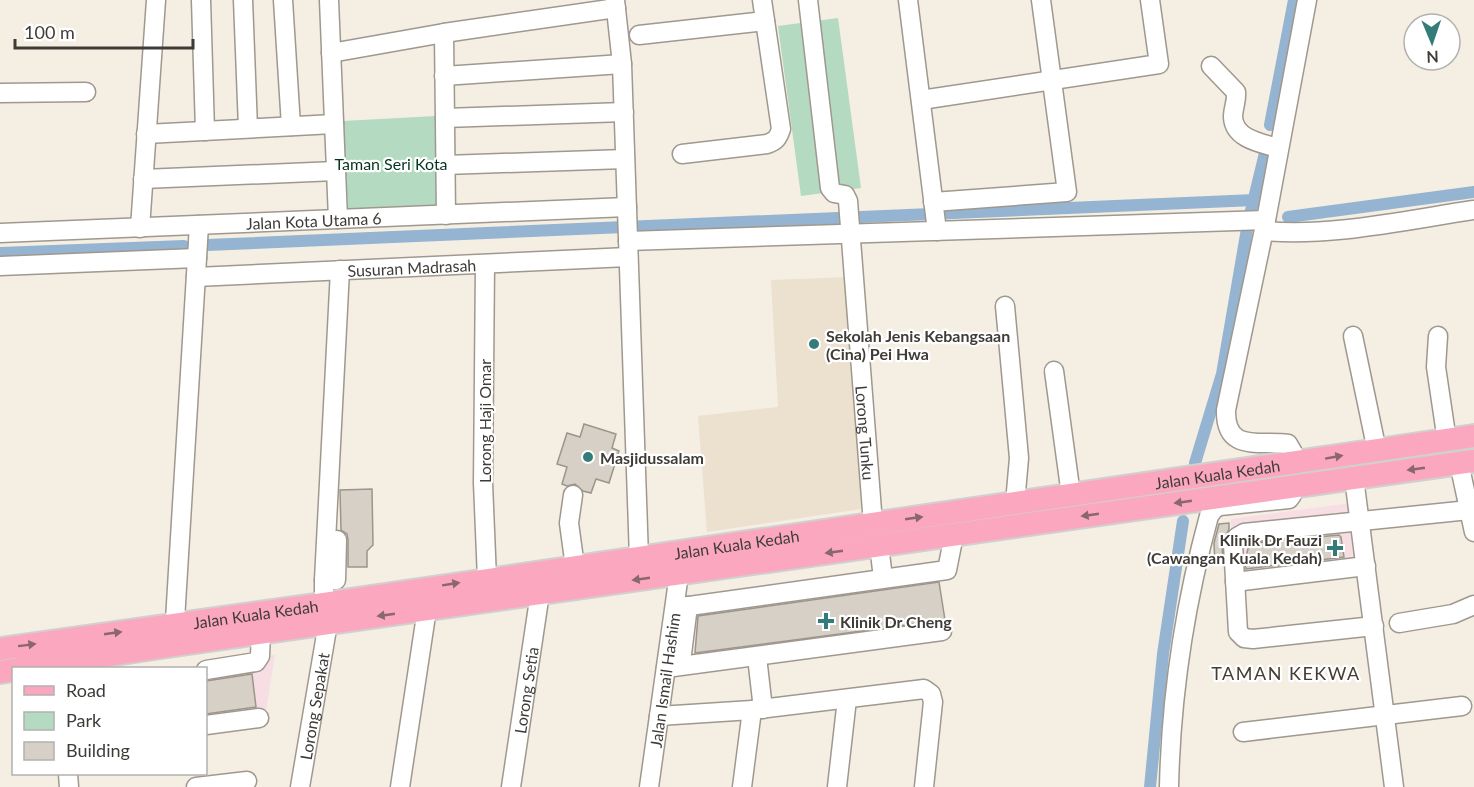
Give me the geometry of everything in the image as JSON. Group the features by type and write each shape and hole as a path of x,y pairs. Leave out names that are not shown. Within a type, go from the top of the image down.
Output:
{"main road":[{"name":"Jalan Kuala Kedah","path":"174,635 261,633 326,614 487,579 639,558 876,535 954,535 1148,507 1299,463 1474,436"},
{"name":"Jalan Kuala Kedah","path":"28,667 56,658 174,635 326,614 427,609 679,574 876,535 1015,503 1071,495 1143,485 1291,487 1466,462"},
{"name":"Jalan Kuala Kedah","path":"0,649 56,658"}],"street":[{"path":"140,228 156,0"},
{"path":"201,0 205,131"},
{"path":"243,0 248,128"},
{"path":"283,0 291,126"},
{"path":"329,0 338,219"},
{"path":"682,154 767,144 775,141 778,136 781,129 762,0"},
{"name":"Lorong Tunku","path":"808,0 830,188 834,193 845,195 848,201 876,535 884,578"},
{"path":"908,0 935,215"},
{"path":"627,231 850,228 1067,192 1041,0"},
{"path":"921,100 1159,64 1150,0"},
{"path":"1299,463 1288,444 1246,443 1237,439 1230,432 1225,418 1259,227 1278,148 1307,0"},
{"path":"331,53 615,4 622,63 639,558"},
{"path":"639,35 765,21"},
{"path":"444,33 446,215"},
{"path":"444,76 622,63"},
{"path":"1211,66 1236,92 1233,118 1236,129 1244,136 1278,148"},
{"path":"0,93 86,92"},
{"path":"445,118 624,112"},
{"path":"146,134 334,124"},
{"path":"446,165 625,159"},
{"path":"143,179 336,171"},
{"path":"935,215 1259,227 1293,234 1337,230 1474,210"},
{"name":"Jalan Kota Utama 6","path":"0,233 446,215 627,231"},
{"path":"174,635 200,225"},
{"name":"Susuran Madrasah","path":"196,277 485,264 627,231"},
{"path":"0,266 197,258"},
{"name":"Lorong Haji Omar","path":"485,264 483,483 487,579"},
{"name":"Lorong Sepakat","path":"300,787 326,614 324,580 340,270"},
{"path":"1005,306 1019,458 1015,503"},
{"path":"1353,336 1377,451"},
{"path":"1438,336 1436,367 1447,441"},
{"path":"1054,371 1071,495"},
{"path":"1466,462 1474,532"},
{"path":"1354,477 1353,523 1360,567 1374,626 1394,787"},
{"path":"1169,787 1170,740 1185,613 1209,516 1214,509 1220,506 1289,499 1292,495 1291,487"},
{"path":"573,495 569,523 575,567"},
{"path":"1374,626 1253,639 1244,638 1238,632 1233,544 1237,537 1244,533 1353,523 1470,502"},
{"path":"324,580 334,581 337,577 337,505"},
{"path":"681,607 947,570 954,535"},
{"path":"1235,582 1360,567"},
{"name":"Jalan Ismail Hashim","path":"649,787 667,662 681,607 679,574"},
{"name":"Lorong Setia","path":"511,787 540,593"},
{"path":"1399,624 1454,614 1474,605"},
{"path":"400,787 427,609"},
{"path":"667,662 757,657 942,631"},
{"path":"207,670 256,662 260,656 261,633"},
{"path":"742,787 758,710 757,657"},
{"path":"659,716 758,710 924,689 928,691 933,702 924,787"},
{"path":"837,787 847,699"},
{"path":"1242,732 1462,706"},
{"path":"207,725 259,718"},
{"path":"196,787 247,781"}],"shaded area":[{"name":"Sekolah Jenis Kebangsaan (Cina) Pei Hwa","path":"850,277 861,509 707,532 698,416 778,407 771,280"},
{"path":"1366,501 1375,572 1233,590 1231,519"},
{"path":"275,655 264,723 207,731 207,667 187,667"}],"green space":[{"path":"838,18 861,188 801,196 778,26"},
{"name":"Taman Seri Kota","path":"436,116 436,206 348,210 343,121"}],"building":[{"name":"Masjidussalam","path":"584,424 616,434 612,448 619,451 609,483 596,479 591,493 583,491 575,484 567,486 562,484 567,467 557,464 567,433 580,437"},
{"path":"372,489 373,545 367,551 367,567 348,567 347,534 341,530 340,490"},
{"path":"1229,523 1229,529 1222,544 1223,564 1215,565 1214,543 1219,524"},
{"path":"1339,535 1344,557 1246,569 1245,560 1248,549 1254,543"},
{"path":"939,582 945,620 695,653 698,616"},
{"path":"252,674 256,707 207,714 207,681"}],"waterway":[{"path":"1270,125 1294,0"},
{"path":"1195,463 1222,374 1248,223 1266,149"},
{"path":"1288,217 1474,192"},
{"path":"207,245 1255,200"},
{"path":"0,253 184,246"},
{"path":"1150,787 1163,654 1183,521"}],"place":[{"name":"Sekolah Jenis Kebangsaan (Cina) Pei Hwa","path":"814,344"},
{"name":"Masjidussalam","path":"588,457"},
{"name":"Klinik Dr Fauzi (Cawangan Kuala Kedah)","path":"1335,548"},
{"name":"Klinik Dr Cheng","path":"826,621"}],"district":[{"name":"TAMAN KEKWA","path":"1286,673"}]}
